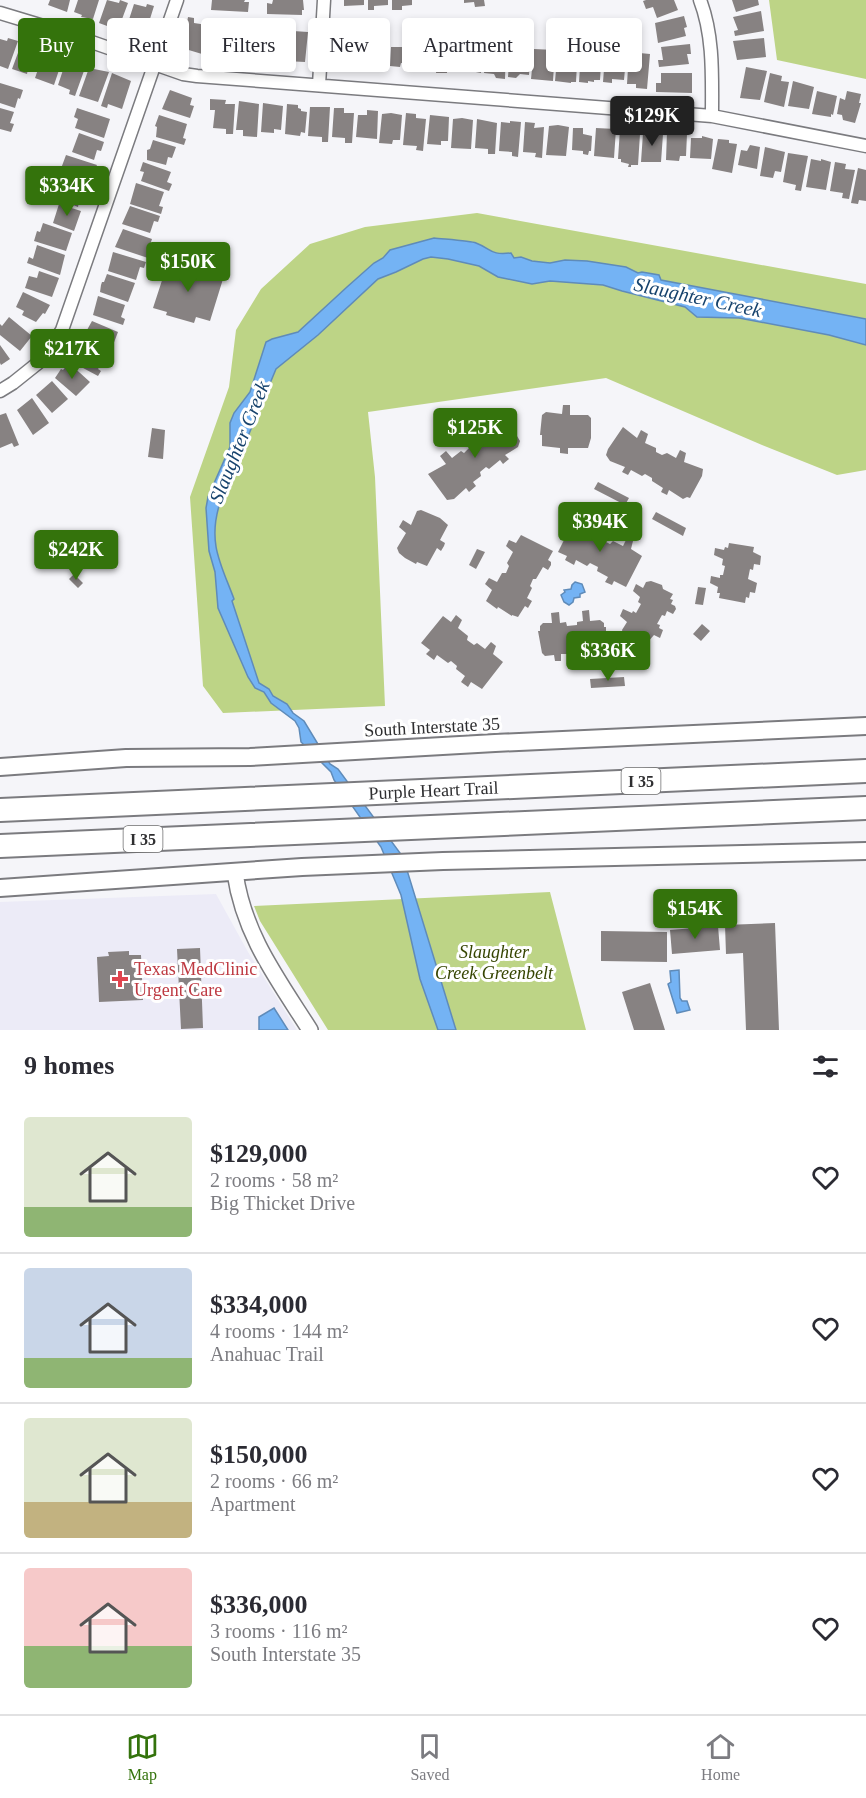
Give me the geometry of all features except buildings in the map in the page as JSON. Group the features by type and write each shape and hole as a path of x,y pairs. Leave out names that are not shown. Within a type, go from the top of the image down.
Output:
{"highway":[{"name":"Purple Heart Trail","path":"0,810 866,771"},
{"path":"0,794 181,801"},
{"name":"Purple Heart Trail","path":"0,846 866,808"}],"main road":[{"name":"South Interstate 35","path":"0,767 126,758 250,758 865,726"},
{"path":"0,888 302,867 443,861 865,851"}],"street":[{"path":"171,18 177,0"},
{"path":"319,85 324,0"},
{"path":"700,0 708,31 712,63 712,116"},
{"path":"0,13 107,47"},
{"path":"0,390 14,383 44,359 62,330 151,72"},
{"path":"177,72 197,76 712,116 866,146"},
{"path":"235,873 244,916 255,942 310,1030"}],"shaded area":[{"path":"216,894 248,952 297,1030 0,1030 0,902"}],"green space":[{"path":"769,0 866,0 866,79 777,60"},
{"path":"477,213 866,284 866,470 837,475 606,378 368,412 375,477 385,706 223,713 203,686 190,497 229,387 236,330 261,289 310,244 365,227"},
{"name":"Slaughter Creek Greenbelt","path":"550,892 586,1030 328,1030 260,921 254,906"}],"water":[{"name":"Slaughter Creek","path":"434,238 473,242 495,253 511,253 514,258 521,257 532,261 550,263 565,260 587,261 626,267 638,273 659,275 661,280 866,319 866,345 829,335 739,318 697,317 685,307 603,285 550,281 532,284 498,277 479,266 431,257 378,279 318,335 276,369 219,506 215,543 259,683 269,689 273,696 287,704 293,713 304,721 330,764 338,769 403,857 456,1030 438,1030 420,979 401,895 381,847 334,780 331,772 301,742 299,728 295,721 271,703 264,692 255,688 248,677 218,608 215,572 209,551 206,508 208,497 230,447 230,423 234,413 250,392 266,342 298,332 390,250"},
{"path":"575,582 582,584 585,592 580,594 580,597 574,598 569,605 564,602 561,595 565,592 564,590 571,589"},
{"path":"679,970 680,998 682,1001 687,1001 690,1010 677,1013 668,984 671,982 670,971"},
{"path":"274,1008 288,1030 259,1030 259,1017"}],"place":[{"name":"Texas MedClinic Urgent Care","path":"120,979"}]}
